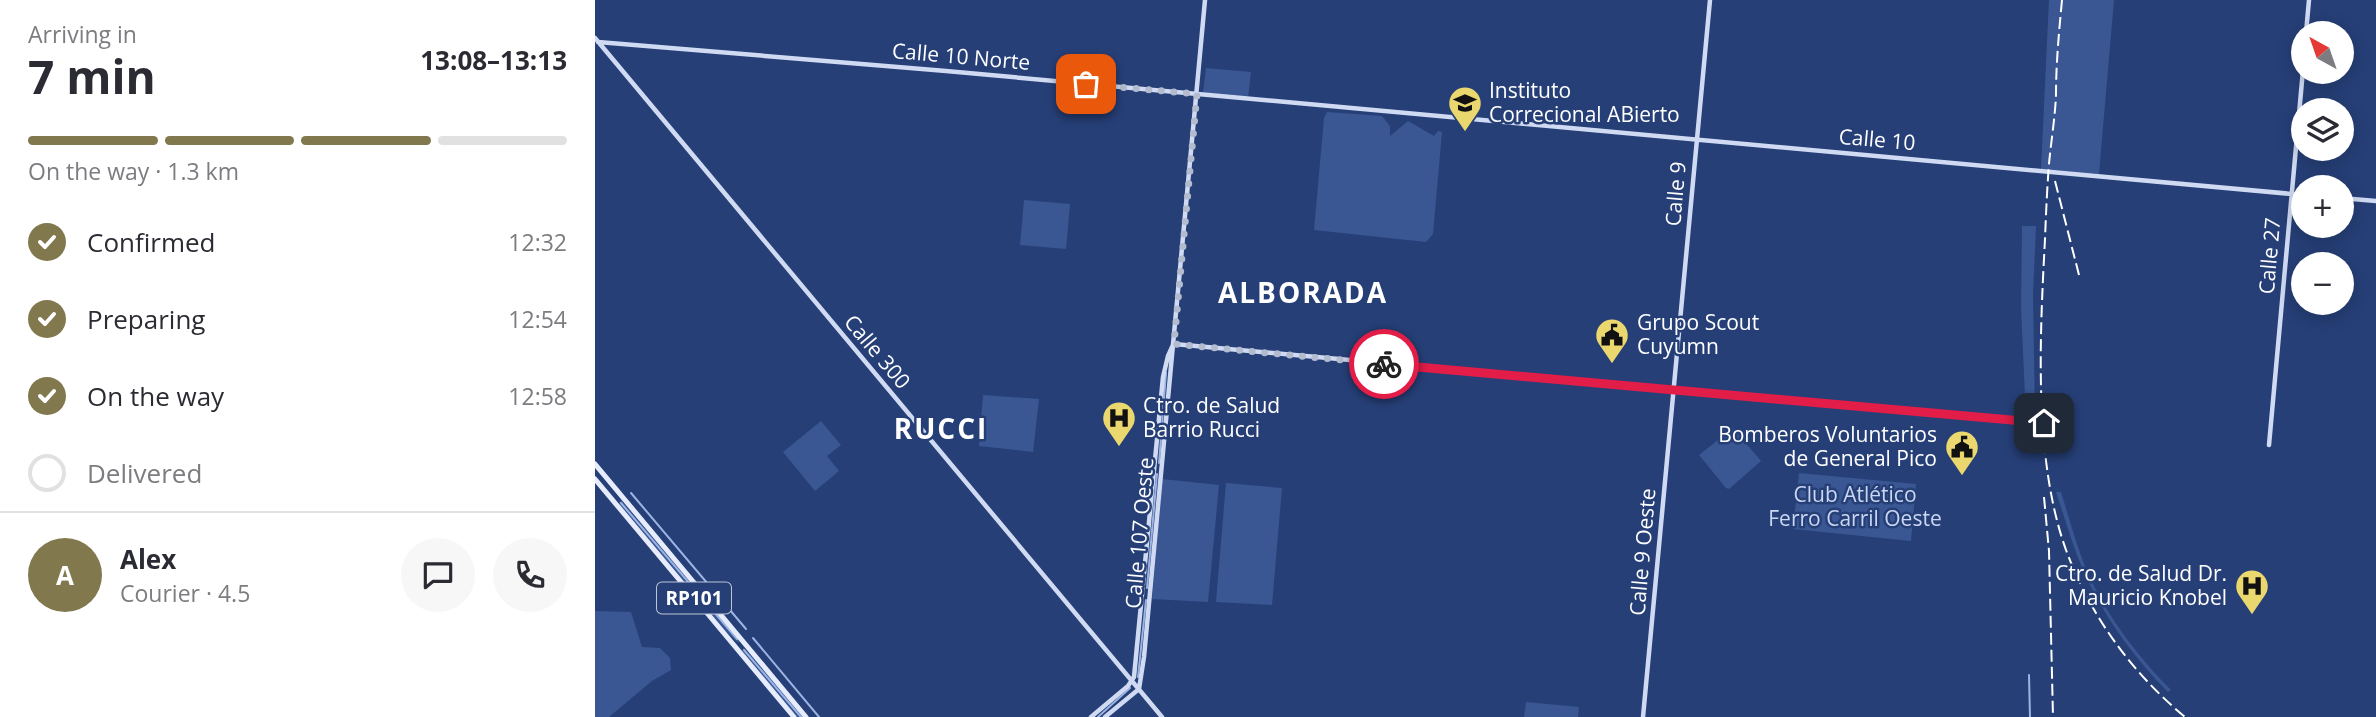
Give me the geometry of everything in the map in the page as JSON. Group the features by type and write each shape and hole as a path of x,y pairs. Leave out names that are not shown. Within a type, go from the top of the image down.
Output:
{"main road":[{"name":"RP101","path":"595,464 806,717"},
{"name":"RP101","path":"595,479 794,717"}],"street":[{"path":"1205,0 1174,344 2052,424"},
{"name":"Calle 9","path":"1673,391 1710,0"},
{"path":"2307,21 2309,0"},
{"name":"Calle 10 Norte","path":"596,40 1447,118"},
{"name":"Calle 300","path":"596,40 1162,717"},
{"name":"Calle 27","path":"2294,175 2302,84"},
{"name":"Calle 10","path":"1447,118 2291,194"},
{"path":"2354,199 2376,201"},
{"name":"Calle 27","path":"2269,445 2291,205"},
{"name":"Calle 107 Oeste","path":"1133,682 1163,377 1174,344"},
{"name":"Calle 107 Oeste","path":"1139,689 1174,344"},
{"name":"Calle 9 Oeste","path":"1643,717 1673,391"},
{"path":"1091,717 1133,682"},
{"path":"1105,717 1139,689"}],"green space":[{"path":"2049,0 2114,0 2099,174 2041,169"},
{"path":"1206,68 1251,72 1248,98 1203,93"},
{"path":"1327,112 1382,116 1390,126 1390,136 1408,121 1434,136 1438,131 1442,132 1433,234 1426,242 1314,230 1324,118"},
{"path":"1024,200 1070,204 1066,249 1020,245"},
{"path":"2022,226 2036,226 2033,294 2035,419 2026,419 2021,307"},
{"path":"983,395 1039,399 1033,452 979,446"},
{"path":"821,421 841,445 827,456 839,471 815,491 783,452"},
{"path":"1733,428 1761,461 1729,489 1699,455"},
{"name":"Club Atlético Ferro Carril Oeste","path":"1799,473 1916,484 1911,541 1793,529"},
{"path":"1162,479 1219,485 1208,602 1152,599"},
{"path":"1226,483 1282,488 1272,605 1216,602"},
{"path":"2056,492 2061,492 2082,559 2107,610 2148,665 2171,690 2168,692 2124,641 2097,598 2079,561"},
{"path":"621,500 740,641 738,643 724,630 620,506"},
{"path":"595,611 631,612 642,647 660,648 670,658 671,670 652,681 609,717 595,717"},
{"path":"743,648 757,660 804,717 796,717 742,653"},
{"path":"1526,702 1579,707 1578,717 1524,717"}],"waterway":[{"path":"1159,463 1166,373"},
{"path":"1147,588 1157,474"},
{"path":"631,493 746,629"},
{"path":"621,503 737,639"},
{"path":"1138,677 1146,600"},
{"path":"753,638 819,717"},
{"path":"744,650 801,717"},
{"path":"2029,675 2030,717"},
{"path":"1098,717 1130,688"}],"railway":[{"path":"2062,0 2048,183 2042,315 2041,396 2048,476 2055,514 2066,550 2100,620 2130,662 2165,700 2185,717"},
{"path":"2055,181 2079,275"},
{"path":"2044,497 2049,551 2053,717"}],"way so far":[{"path":"1086,84 1197,94 1174,344 1384,364"}],"place":[{"name":"Instituto Correcional ABierto","path":"1465,133"},
{"name":"Grupo Scout Cuyumn","path":"1612,365"},
{"name":"Ctro. de Salud Barrio Rucci","path":"1119,448"},
{"name":"Bomberos Voluntarios de General Pico","path":"1962,477"},
{"name":"Ctro. de Salud Dr. Mauricio Knobel","path":"2252,616"}],"district":[{"name":"ALBORADA","path":"1303,293"},
{"name":"RUCCI","path":"941,429"}],"route":[{"path":"1384,364 2044,423"}]}
